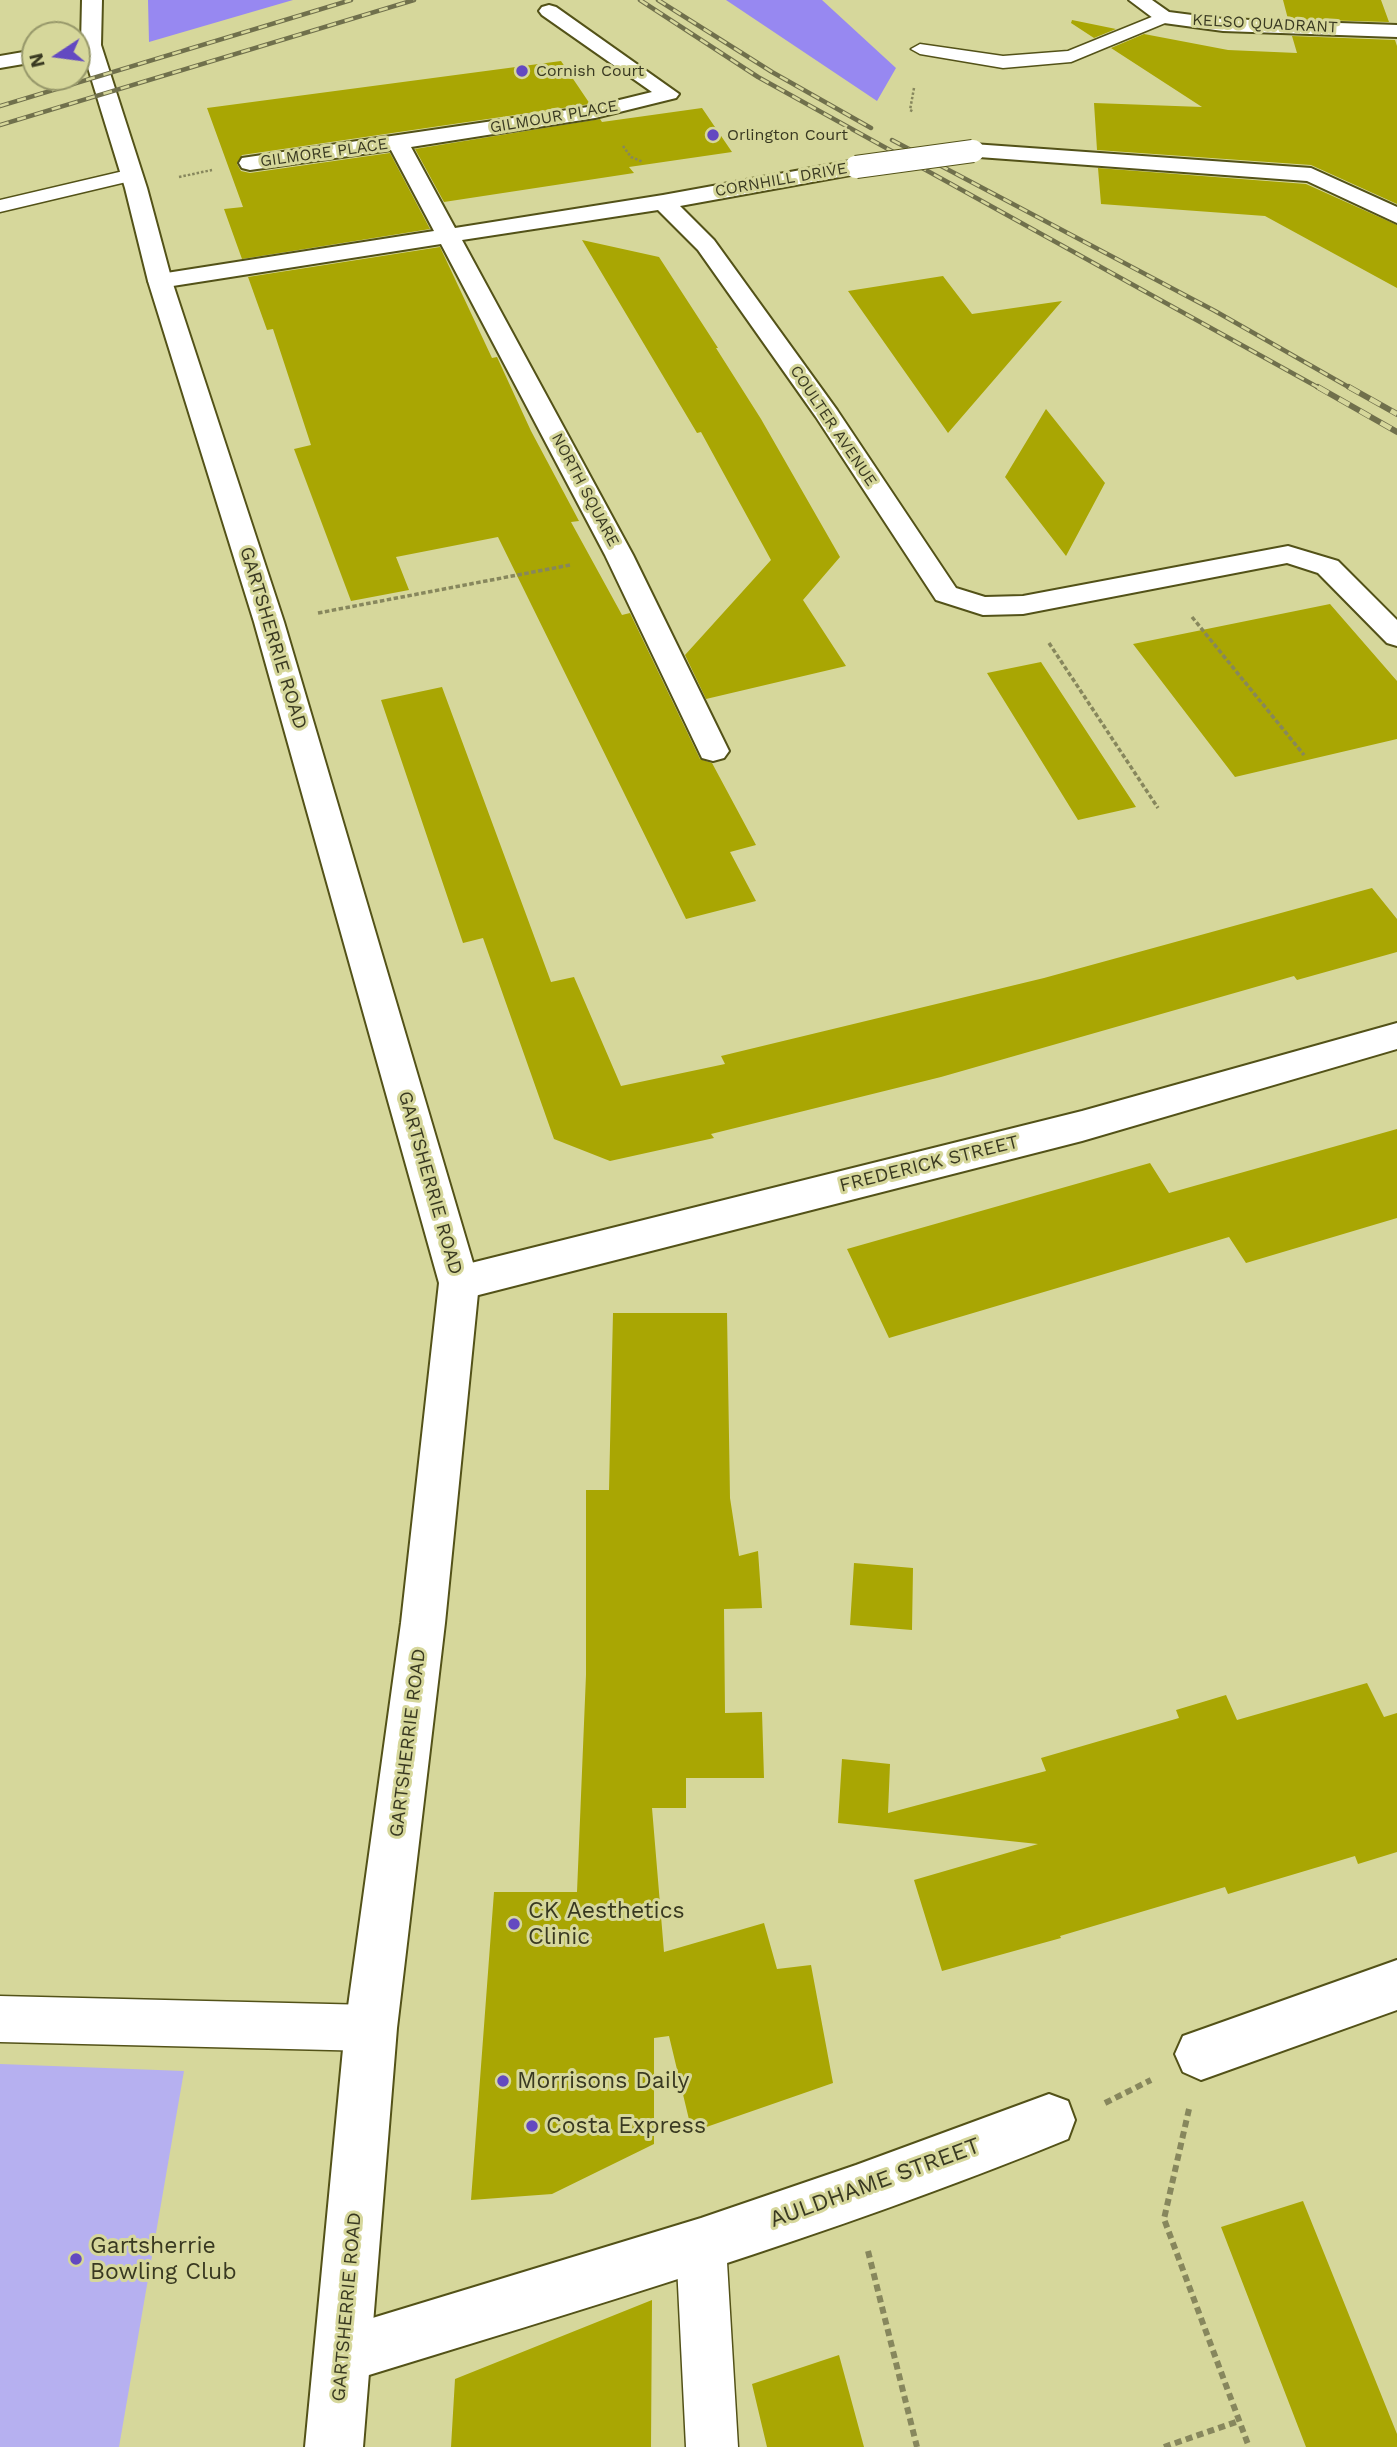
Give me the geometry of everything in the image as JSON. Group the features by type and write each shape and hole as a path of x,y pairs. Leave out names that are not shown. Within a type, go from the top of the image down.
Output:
{"street":[{"name":"GARTSHERRIE ROAD","path":"88,21 92,0"},
{"name":"KELSO QUADRANT","path":"1139,0 1164,17 1223,24 1397,31"},
{"name":"GILMOUR PLACE","path":"398,143 595,112 669,94 549,11"},
{"path":"0,62 21,58"},
{"name":"GARTSHERRIE ROAD","path":"91,66 134,181 160,281 269,622 458,1283 423,1623 371,2028 334,2447"},
{"name":"GILMORE PLACE","path":"250,163 398,143"},
{"path":"398,143 449,234"},
{"name":"CORNHILL DRIVE","path":"160,281 663,202 856,167 973,151 1311,175 1397,216"},
{"name":"COULTER AVENUE","path":"663,202 706,245 828,415 946,594 984,606 1023,605 1288,554 1328,567 1397,637"},
{"name":"NORTH SQUARE","path":"449,234 619,555 713,751"},
{"name":"FREDERICK STREET","path":"458,1283 1082,1126 1397,1036"},
{"path":"1201,2054 1397,1985"},
{"name":"AULDHAME STREET","path":"343,2355 701,2245 856,2192 1049,2120"}],"lane":[{"path":"920,49 1003,62 1071,55 1164,17"},
{"path":"0,206 134,181"},
{"path":"0,2018 371,2028"},
{"path":"701,2245 712,2447"}],"path":[{"path":"134,181 250,163"},
{"path":"269,622 619,555"},
{"path":"1161,579 1304,755"},
{"path":"1023,605 1158,808"},
{"path":"1049,2120 1107,2102 1201,2054"},
{"path":"1201,2054 1164,2219 1249,2447"},
{"path":"856,2192 883,2318 918,2447"},
{"path":"1164,2447 1239,2421"}],"shaded area":[{"path":"148,0 293,0 149,42"},
{"path":"726,0 822,0 896,68 877,101"},
{"name":"Gartsherrie Bowling Club","path":"0,2064 184,2071 119,2447 0,2447"}],"building":[{"path":"1283,0 1381,0 1389,22 1288,19"},
{"path":"1072,20 1116,29 1094,38 1071,23"},
{"path":"1144,34 1228,50 1297,53 1292,36 1395,40 1397,204 1311,165 1097,150 1094,103 1202,107 1111,48"},
{"path":"561,61 590,104 242,155 237,164 241,171 250,173 390,153 430,229 242,259 224,209 243,207 207,108"},
{"path":"702,108 732,152 629,167 634,173 444,202 415,149 600,119 602,122"},
{"path":"1098,168 1306,184 1397,225 1397,288 1265,216 1101,204"},
{"path":"582,240 659,257 718,348 840,557 803,600 846,666 706,699 685,655 771,560 701,432 697,433"},
{"path":"440,247 492,358 497,357 531,431 579,521 571,522 622,615 630,613 700,759 712,763 756,845 730,852 756,901 686,919 498,537 396,557 409,590 351,601 294,449 311,445 273,329 267,330 248,277"},
{"path":"943,276 972,314 1062,301 948,433 848,291"},
{"path":"1046,409 1105,483 1066,556 1005,477"},
{"path":"1330,604 1397,681 1397,739 1235,777 1133,644"},
{"path":"1041,662 1136,807 1078,820 987,673"},
{"path":"442,687 551,982 574,977 621,1086 725,1064 721,1056 1044,978 1372,888 1397,919 1397,952 1297,980 1294,976 941,1077 711,1134 714,1138 610,1161 554,1139 483,938 463,943 381,700"},
{"path":"1397,1129 1397,1218 1246,1263 1229,1237 889,1338 847,1249 1150,1163 1169,1193"},
{"path":"613,1313 727,1313 730,1498 739,1556 758,1551 762,1608 724,1609 725,1713 762,1712 764,1778 686,1778 686,1808 652,1808 664,1952 764,1923 777,1969 811,1965 833,2083 692,2132 669,2036 654,2038 654,2144 552,2194 471,2200 494,1892 577,1892 586,1675 586,1490 609,1490"},
{"path":"854,1563 913,1568 912,1630 850,1625"},
{"path":"1367,1683 1384,1717 1397,1713 1397,1852 1358,1864 1355,1856 1228,1894 1225,1887 1060,1936 1061,1938 942,1971 914,1880 1038,1844 838,1823 842,1759 890,1764 888,1813 1046,1771 1041,1758 1179,1718 1176,1710 1226,1695 1237,1720"},
{"path":"1303,2201 1397,2434 1397,2447 1306,2447 1221,2227"},
{"path":"652,2300 651,2447 451,2447 455,2379"},
{"path":"839,2355 864,2447 767,2447 752,2384"}],"railway":[{"path":"0,106 351,0"},
{"path":"0,125 414,0"},
{"path":"640,0 758,77 1321,389"},
{"path":"658,0 772,72 871,128"},
{"path":"892,140 1215,311 1352,389"},
{"path":"1318,387 1397,432"},
{"path":"1349,387 1397,414"}],"place":[{"name":"Cornish Court","path":"522,71"},
{"name":"Orlington Court","path":"713,135"},
{"name":"CK Aesthetics Clinic","path":"514,1924"},
{"name":"Morrisons Daily","path":"503,2081"},
{"name":"Costa Express","path":"532,2126"},
{"name":"Gartsherrie Bowling Club","path":"76,2259"}]}
